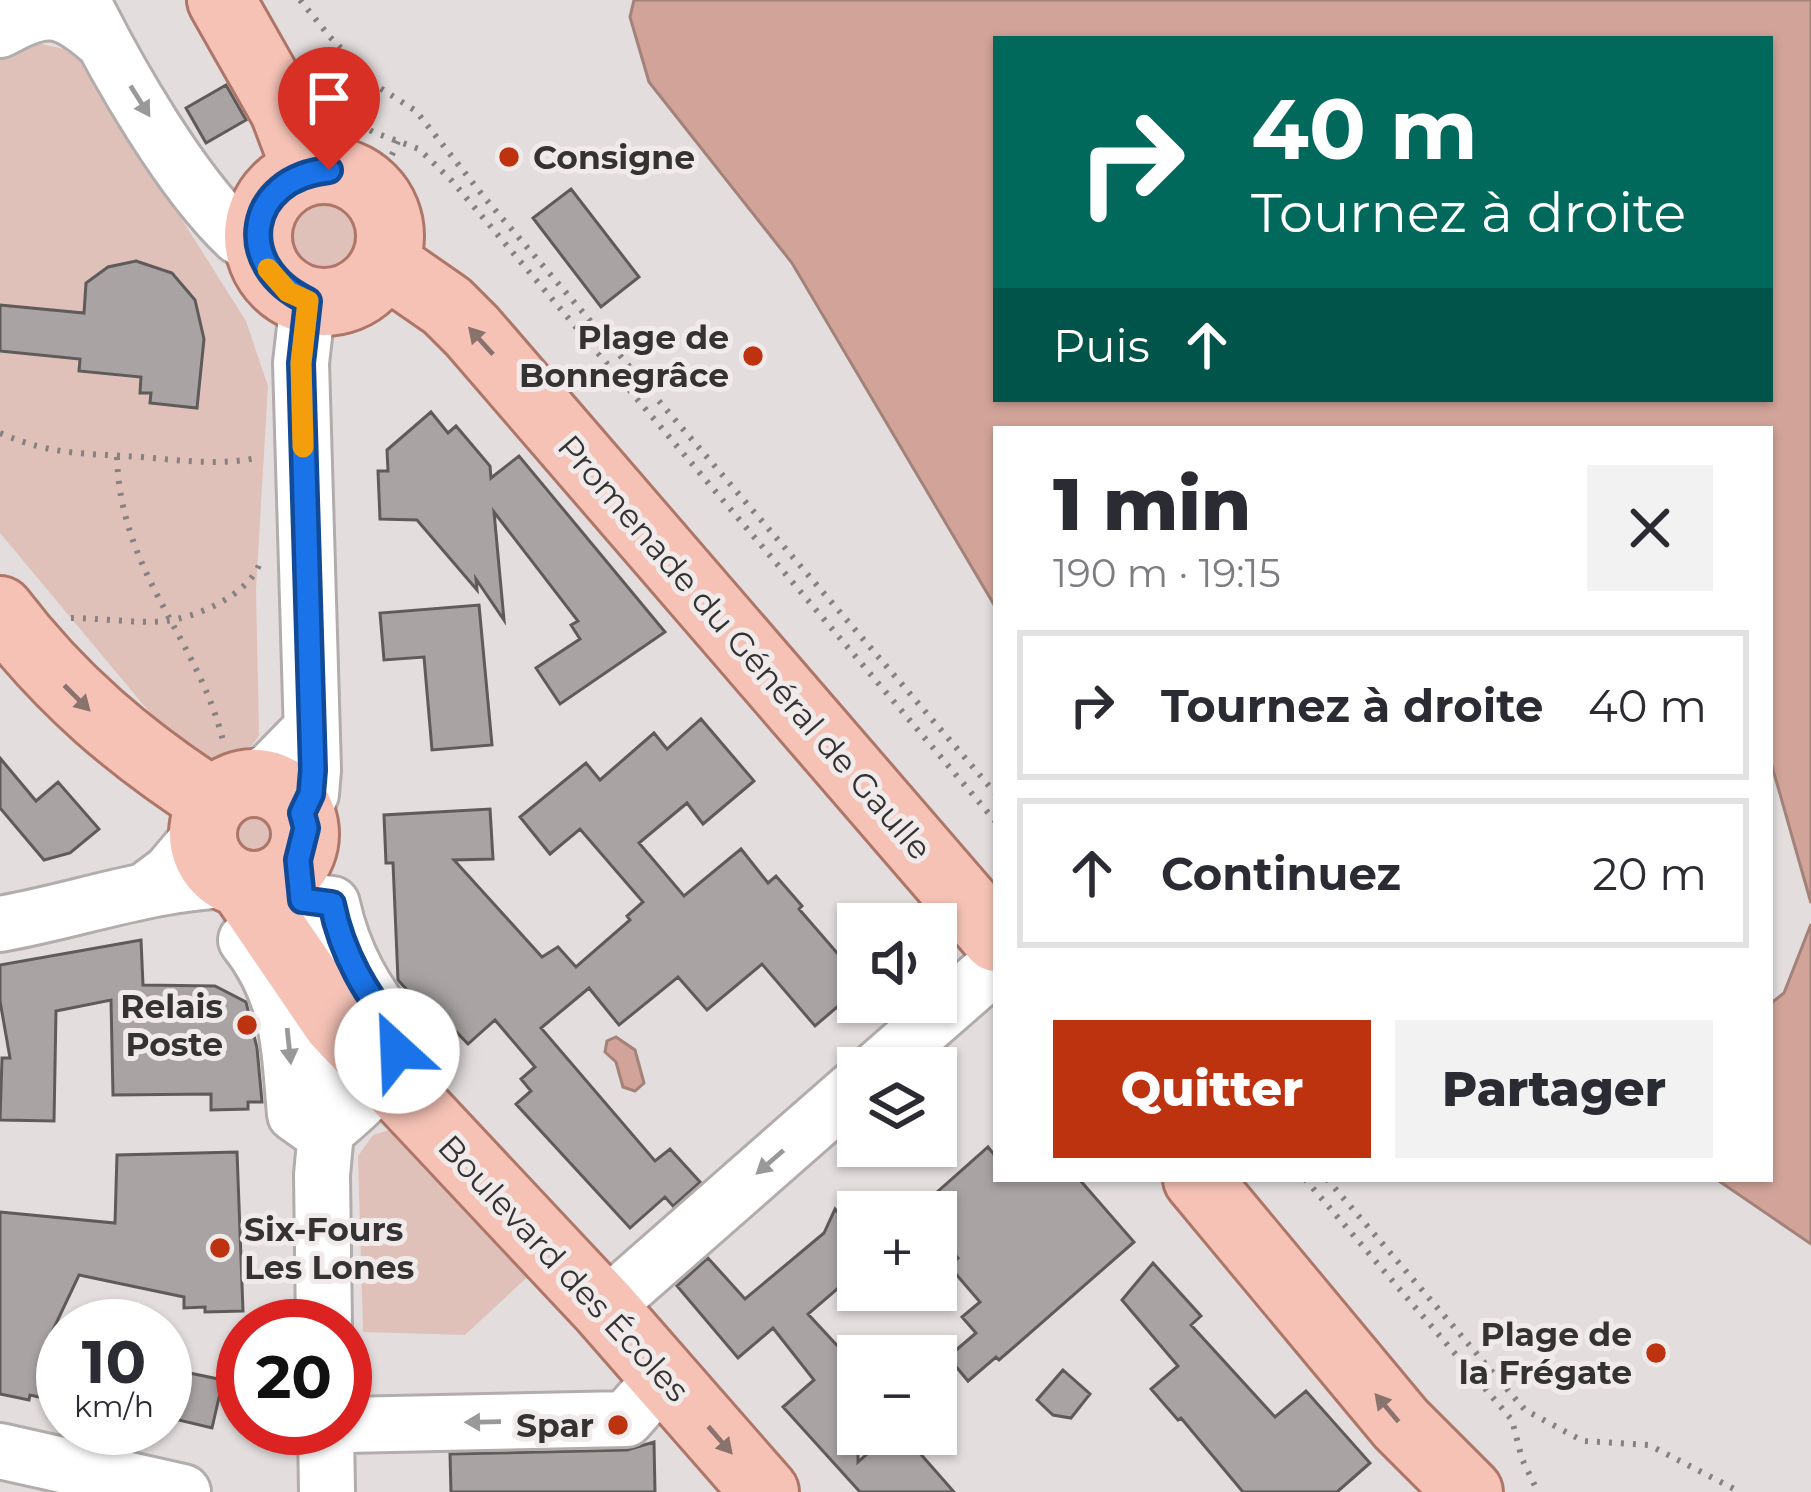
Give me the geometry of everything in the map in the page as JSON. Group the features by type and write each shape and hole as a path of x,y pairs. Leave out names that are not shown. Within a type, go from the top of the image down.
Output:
{"main road":[{"path":"221,0 284,111 307,172"},
{"path":"329,170 370,188 389,224 385,263 361,292 326,303 288,292 273,278 262,260 258,239 259,221 276,190 307,172 329,170"},
{"name":"Promenade du Général de Gaulle","path":"385,263 447,306 472,331 993,935"},
{"name":"Boulevard des Écoles","path":"27,614 35,656 87,710 252,842 326,1006 665,1375 765,1492"},
{"path":"1199,1182 1401,1424 1443,1484"}],"street":[{"path":"0,30 33,11 82,23 92,20 189,178 238,237 258,239"},
{"path":"3,923 150,887 170,872 252,842 311,794 301,363 308,301"},
{"path":"252,842 332,904 352,965 399,1034 397,1051 385,1075 323,1134"},
{"path":"252,842 242,923 245,938 277,984 286,1016 295,1114 323,1134"},
{"path":"902,1047 993,967"},
{"path":"324,1299 326,1006"},
{"path":"604,1308 837,1103"},
{"path":"372,1424 626,1419 665,1375"},
{"path":"0,1451 183,1492"},
{"path":"326,1455 327,1492"}],"path":[{"path":"300,0 380,88 416,112 993,791"},
{"path":"330,98 338,112 373,132 419,148 452,181 993,818"},
{"path":"387,166 398,141"},
{"path":"0,433 38,449 117,457 214,463 256,458"},
{"path":"256,439 256,480"},
{"path":"117,457 124,516 135,553 204,685 252,842"},
{"path":"27,614 168,621 250,584 260,568 259,546"},
{"path":"1308,1182 1512,1420 1522,1459 1538,1492"},
{"path":"1330,1182 1525,1410 1583,1441 1649,1445 1740,1492"}],"shaded area":[{"path":"634,0 1811,0 1811,903 1773,770 1773,426 993,426 993,603 792,263 649,82 630,17"},
{"path":"37,43 69,50 83,63 246,321 268,386 256,589 259,735 231,756 209,760 171,738 0,533 0,57 21,45"},
{"path":"324,203 347,212 356,235 347,258 324,267 301,258 292,235 301,212"},
{"path":"258,812 273,819 280,834 273,849 258,856 243,849 236,834 243,819"},
{"path":"1811,924 1811,1244 1720,1182 1773,1182 1773,1002 1784,993"},
{"path":"616,1037 635,1050 644,1083 635,1091 623,1087 616,1062 605,1052 607,1041"},
{"path":"397,1128 534,1271 465,1335 372,1332 372,1299 362,1299 358,1156 373,1135"}],"building":[{"path":"226,85 246,120 206,143 186,108"},
{"path":"571,189 639,277 601,307 533,218"},
{"path":"136,261 172,273 195,300 204,339 197,408 150,403 151,393 140,393 141,377 79,371 80,359 0,351 0,305 84,313 86,283 108,267"},
{"path":"431,412 448,433 456,426 490,466 491,478 519,456 665,632 560,704 536,668 580,639 571,625 578,621 494,512 504,620 476,579 477,590 417,520 380,519 378,471 388,471 387,450"},
{"path":"479,605 492,745 432,750 424,657 384,660 380,613"},
{"path":"701,719 754,781 703,824 687,803 639,843 684,896 741,849 768,883 776,876 837,953 837,1007 815,1026 762,964 707,1010 678,977 619,1025 589,988 541,1028 655,1161 670,1149 700,1182 673,1206 665,1197 630,1228 516,1104 531,1091 521,1079 535,1067 495,1020 468,1044 432,1007 427,1012 398,980 393,863 386,863 384,815 490,809 493,859 454,860 542,957 558,947 576,967 630,920 627,916 643,902 580,829 550,854 520,817 586,763 600,780 654,733 667,749"},
{"path":"0,758 36,801 58,782 99,829 70,853 44,860 0,808"},
{"path":"141,940 143,985 215,986 246,1002 262,1102 248,1102 248,1109 211,1110 211,1094 113,1095 111,1000 56,1011 54,1121 0,1120 2,1058 10,1058 0,1001 0,965"},
{"path":"988,1147 993,1153 993,1182 1082,1182 1134,1242 999,1360 996,1357 968,1381 957,1368 957,1349 976,1333 962,1317 980,1302 957,1275 957,1191 938,1191"},
{"path":"237,1152 243,1299 216,1299 216,1312 205,1312 205,1307 192,1308 192,1299 79,1275 68,1299 36,1299 36,1396 30,1395 29,1400 0,1394 0,1212 115,1223 117,1155"},
{"path":"835,1209 837,1289 808,1314 837,1345 837,1455 858,1455 858,1462 866,1455 921,1455 954,1492 860,1492 783,1407 814,1380 773,1328 738,1358 677,1286 708,1258 745,1299 824,1233"},
{"path":"1153,1263 1201,1316 1191,1325 1275,1417 1306,1391 1370,1463 1337,1492 1243,1492 1151,1389 1178,1366 1122,1300"},
{"path":"1063,1370 1090,1394 1071,1418 1053,1415 1037,1400"},
{"path":"192,1374 216,1379 212,1428 192,1423"},
{"path":"654,1442 655,1492 451,1492 450,1454 627,1450"}],"slow traffic":[{"path":"268,269 288,292 308,301 301,363 303,447"}],"place":[{"name":"Consigne","path":"509,157"},
{"name":"Plage de Bonnegrâce","path":"753,356"},
{"name":"Relais Poste","path":"247,1025"},
{"name":"Six-Fours Les Lones","path":"220,1248"},
{"name":"Plage de la Frégate","path":"1656,1353"},
{"name":"Spar","path":"618,1425"}],"route":[{"path":"329,170 307,172 276,190 259,221 258,239 262,260 273,278 308,301 301,363 313,770 311,794 302,813 305,845 298,860 302,900 332,904 352,965 399,1034 397,1051"}]}
